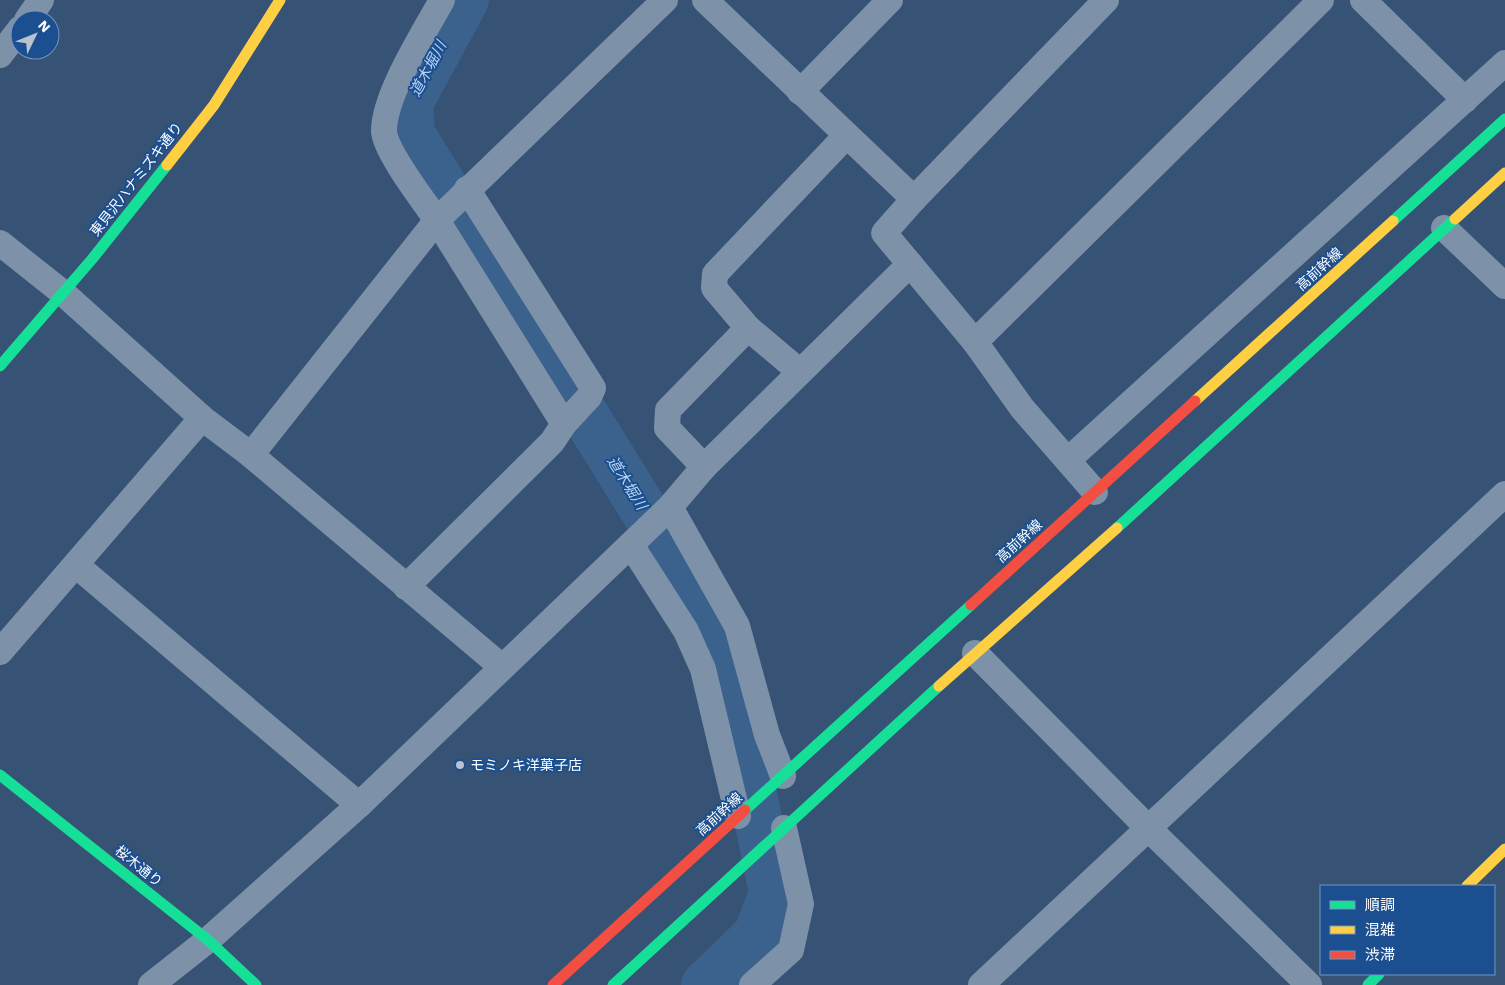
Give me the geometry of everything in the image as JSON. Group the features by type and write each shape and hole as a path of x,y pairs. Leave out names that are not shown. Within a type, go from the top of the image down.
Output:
{"street":[{"name":"東貝沢ハナミズキ通り","path":"0,366 93,258 214,104 280,0"},
{"path":"442,0 400,79 386,112 384,132 392,153 566,420"},
{"path":"251,455 437,220 665,0"},
{"path":"705,0 914,199"},
{"path":"800,92 890,0"},
{"path":"1095,492 1022,408 976,342 884,234 914,199 1106,0"},
{"path":"976,342 1320,0"},
{"path":"1363,0 1465,100"},
{"path":"0,55 10,42"},
{"path":"1068,460 1505,63"},
{"name":"高前幹線","path":"553,985 1505,119"},
{"path":"799,371 748,328 714,288 715,274 846,136"},
{"path":"613,985 975,653 1123,523 1505,173"},
{"path":"406,586 552,442 566,420 589,397 593,388 467,189"},
{"path":"1444,228 1505,286"},
{"path":"0,243 63,293 202,418 251,455 502,667"},
{"path":"151,985 208,940 359,805 670,507 704,467 799,371 910,264"},
{"path":"704,467 667,428 668,410 748,328"},
{"path":"0,652 202,418"},
{"path":"980,985 1149,829 1505,494"},
{"path":"670,507 737,626 767,735 783,776"},
{"path":"631,544 686,631 703,669 738,816"},
{"path":"76,565 359,805"},
{"path":"975,653 1149,829 1309,985"},
{"name":"桜木通り","path":"0,775 208,940 256,985"},
{"path":"752,985 791,950 801,904 784,828"},
{"path":"1468,885 1505,849"},
{"path":"1368,985 1378,975"}],"waterway":[{"name":"道木堀川","path":"465,0 409,103 411,134 702,604 726,661 773,893 757,935 705,985"}],"traffic: fast":[{"path":"1393,221 1505,119"},
{"path":"0,366 93,258 167,165"},
{"path":"1117,528 1455,219"},
{"path":"745,810 971,605"},
{"path":"613,985 939,686"},
{"path":"0,775 208,940 256,985"},
{"path":"1368,985 1378,975"}],"traffic: slow":[{"path":"167,165 214,105 280,0"},
{"path":"1455,219 1505,173"},
{"path":"1195,401 1393,221"},
{"path":"939,686 1117,528"},
{"path":"1468,885 1505,849"}],"traffic: jam":[{"path":"971,605 1195,401"},
{"path":"553,985 745,810"}],"place":[{"name":"モミノキ洋菓子店","path":"460,765"}]}
